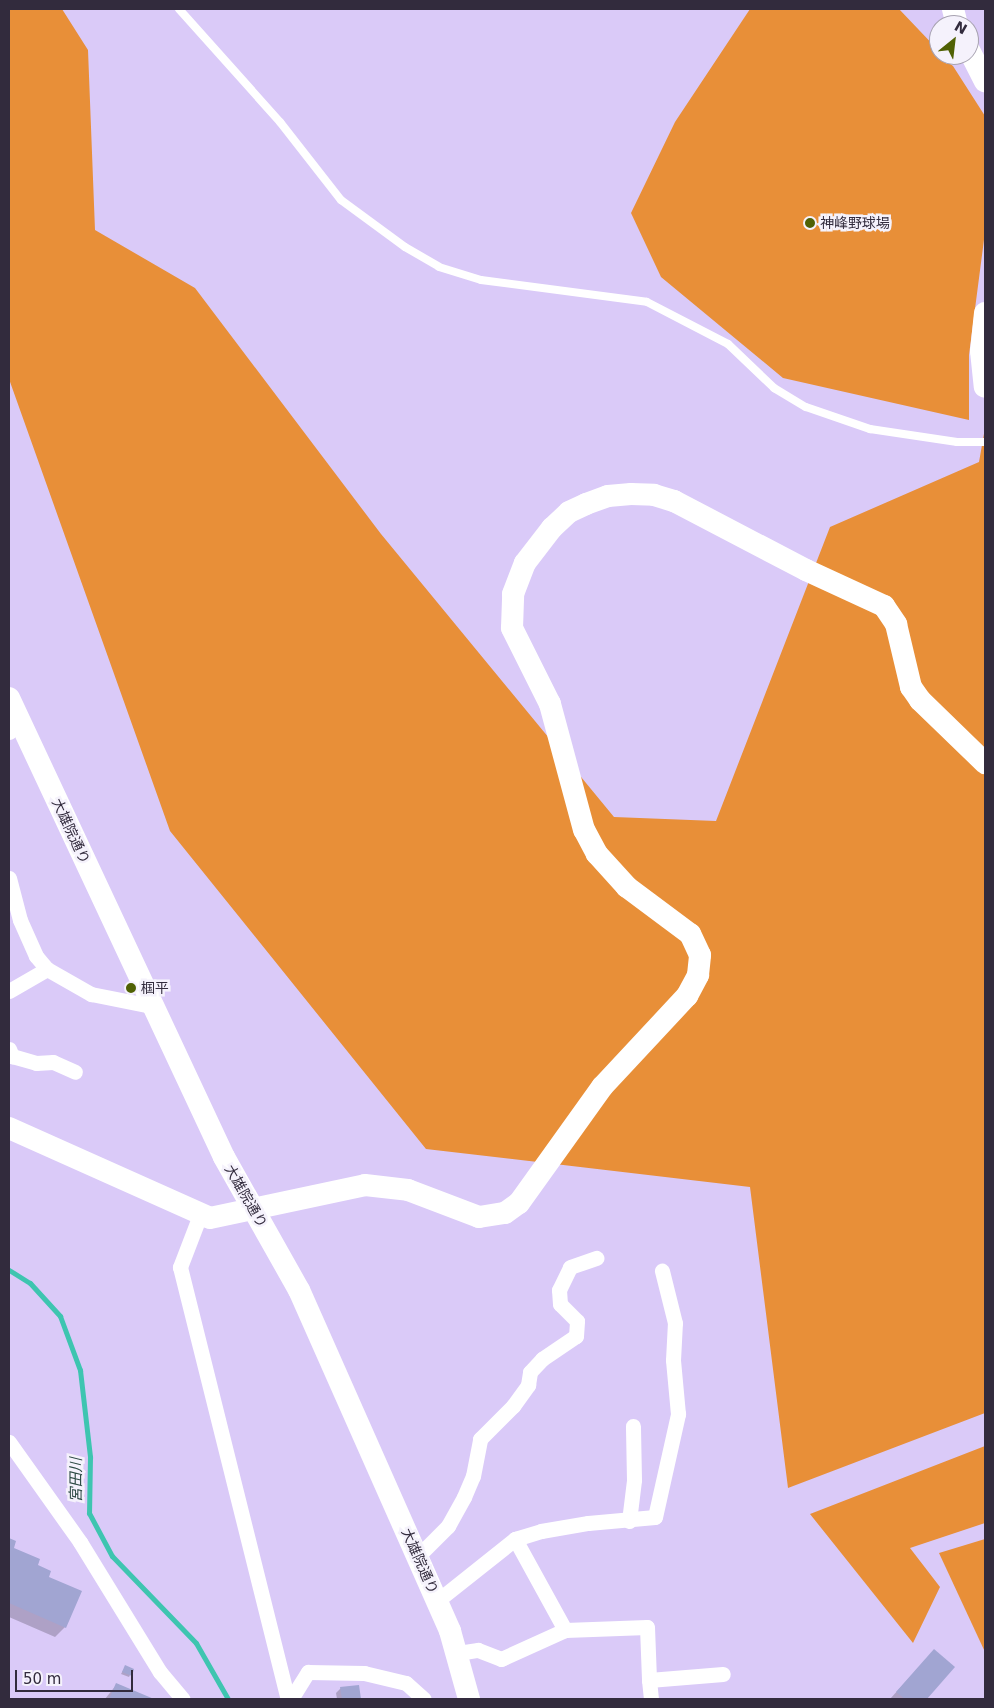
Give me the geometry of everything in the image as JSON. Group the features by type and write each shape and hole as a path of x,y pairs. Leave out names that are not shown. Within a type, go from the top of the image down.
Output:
{"street":[{"path":"977,65 985,81"},
{"path":"985,313 981,351 985,387"},
{"path":"9,1128 200,1215 221,1218 365,1185 408,1190 479,1217 505,1213 519,1202 624,1060 687,996 698,975 700,955 690,934 611,872 584,830 550,704 512,628 512,601 517,577 537,544 569,512 608,496 654,495 696,511 806,570 873,599 892,614 910,686 920,700 985,763"},
{"name":"大雄院通り","path":"11,714 224,1157 299,1290 437,1601 458,1653 469,1699"},
{"path":"9,878 14,922 36,956 47,969 91,994 151,1006"},
{"path":"9,991 47,969"},
{"path":"9,1049 12,1056 36,1063 54,1062 75,1072"},
{"path":"200,1215 180,1267 290,1699"},
{"path":"417,1557 448,1526 460,1504 473,1476 480,1439 513,1406 528,1385 530,1372 542,1359 576,1336 577,1321 560,1304 559,1290 570,1267 596,1258"},
{"path":"437,1601 515,1539 551,1529 655,1517 678,1414 673,1360 675,1323 662,1271"},
{"path":"629,1521 634,1480 633,1426"},
{"path":"9,1442 80,1542 160,1672 182,1699"},
{"path":"515,1539 565,1630"},
{"path":"458,1653 478,1650 501,1659 565,1630 648,1627 651,1699"},
{"path":"290,1699 308,1672 364,1673 406,1682 424,1699"},
{"path":"649,1680 723,1674"}],"lane":[{"path":"179,9 280,122 341,200 404,247 439,267 480,280 647,302 728,344 774,388 806,406 870,429 957,442 985,442"}],"shaded area":[{"path":"9,9 62,9 88,50 95,230 195,288 381,534 614,817 716,821 830,527 979,462 985,428 985,1413 788,1488 750,1187 426,1149 170,831 9,379"},
{"name":"神峰野球場","path":"750,9 899,9 929,40 929,65 953,66 985,116 985,232 969,355 969,420 783,378 661,277 631,213 675,122"},
{"path":"985,1446 985,1523 910,1548 940,1587 913,1643 810,1514"},
{"path":"985,1539 985,1652 939,1553"}],"building":[{"path":"9,1538 16,1541 14,1548 40,1559 38,1565 51,1571 49,1577 82,1591 66,1628 9,1603"},
{"path":"934,1649 955,1667 927,1699 905,1699 896,1692"},
{"path":"125,1665 134,1669 132,1676 122,1672"},
{"path":"116,1683 154,1699 109,1699"},
{"path":"359,1685 361,1699 342,1699 340,1687"}],"waterway":[{"name":"宮田川","path":"9,1270 30,1283 60,1316 80,1370 90,1457 89,1513 112,1556 196,1643 228,1699"}],"place":[{"name":"神峰野球場","path":"810,223"},
{"name":"椢平","path":"131,988"}]}
